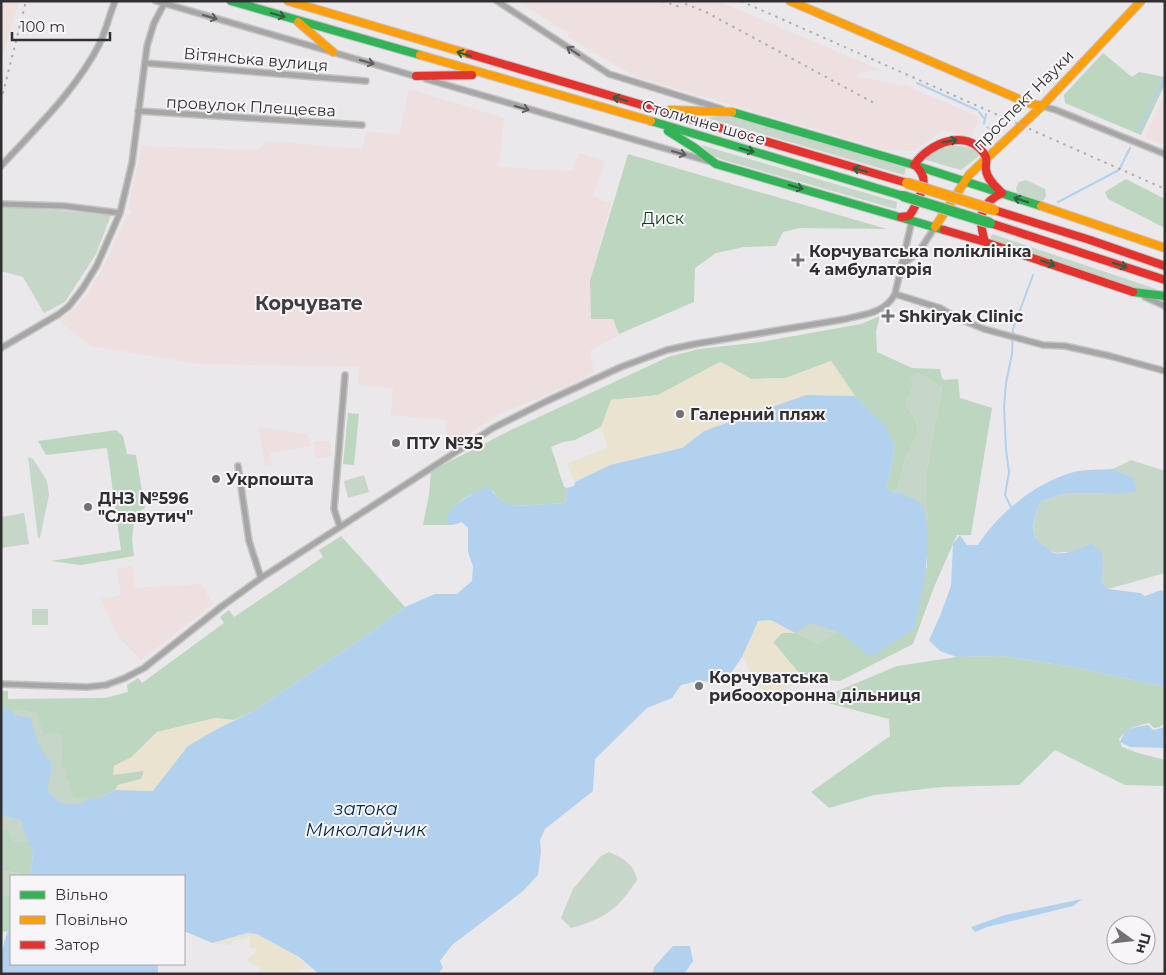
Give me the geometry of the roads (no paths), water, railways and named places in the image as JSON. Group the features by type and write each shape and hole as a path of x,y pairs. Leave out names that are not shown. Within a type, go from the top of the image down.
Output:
{"main road":[{"name":"Столичне шосе","path":"231,1 903,196 1165,280"},
{"name":"Столичне шосе","path":"288,1 907,183 1090,240 1165,266"},
{"path":"790,1 1028,103 1042,106"},
{"name":"проспект Науки","path":"935,227 964,181 1042,106 1140,1"},
{"path":"296,19 333,52"},
{"path":"416,76 482,74"},
{"path":"648,108 732,112 914,165 1165,248"},
{"path":"650,122 677,136 716,164 985,242 1133,292 1165,296"},
{"path":"914,165 917,159 930,147 950,141 970,142 981,148 987,158 985,165 986,177 1002,193"},
{"path":"906,219 916,207 924,182 923,175 914,165"},
{"path":"985,242 981,228 981,216 989,200 1002,193"}],"street":[{"path":"1,166 49,114 92,58 104,34 114,1"},
{"path":"156,1 716,164"},
{"path":"497,1 610,74 732,112"},
{"path":"1,348 59,314 69,306 97,265 120,213 132,163 150,34 164,4"},
{"name":"Вітянська вулиця","path":"145,63 366,81"},
{"path":"1042,106 1165,154"},
{"name":"провулок Плещеєва","path":"138,111 362,125"},
{"path":"1,204 64,206 120,213"},
{"path":"1,684 87,686 106,685 125,678 144,668 261,578 493,428 622,368 667,350 870,314 883,308 891,302 895,294 902,264 906,219"},
{"path":"902,264 918,253 935,227"},
{"path":"1133,292 1165,306"},
{"path":"895,294 940,308 955,317 984,329 1043,345 1065,346 1165,372"},
{"path":"340,527 334,509 345,376"},
{"path":"238,466 248,541 261,578"}],"water":[{"name":"затока Миколайчик","path":"806,395 855,396 886,427 895,446 887,488 892,492 901,493 923,504 927,535 926,567 914,629 871,657 839,632 809,623 795,633 771,620 758,621 742,657 731,673 713,682 698,681 681,685 672,698 647,708 595,759 593,791 545,829 540,840 541,851 538,875 523,891 452,945 440,961 443,968 438,974 319,974 299,957 257,934 247,933 212,943 185,931 185,875 30,875 33,854 20,820 1,815 1,708 12,709 14,715 31,718 41,748 52,762 47,788 57,800 65,804 75,804 92,798 99,798 115,790 153,791 188,746 254,711 405,607 435,594 457,594 472,581 473,566 468,552 468,528 462,522 453,525 446,520 452,509 469,496 487,487 503,502 510,505 565,504 567,488 574,486 575,482 610,465 682,448 704,431"},
{"path":"1113,469 1133,477 1137,491 1118,494 1067,493 1041,501 1034,519 1035,536 1050,551 1058,554 1092,544 1102,553 1103,569 1101,581 1108,589 1140,593 1145,596 1161,590 1165,592 1165,687 1073,667 1002,656 957,657 940,651 929,640 951,586 953,544 960,535 967,545 978,545 1008,510 1046,483 1074,472"},
{"path":"1148,725 1153,730 1162,728 1165,725 1165,748 1130,747 1120,742 1125,731"},
{"path":"1082,899 1073,906 987,927 975,932 971,927 1005,915"},
{"path":"10,926 10,965 158,965 158,974 1,974 1,961"},
{"path":"673,946 690,946 693,961 684,974 653,974 654,967"}],"waterway":[{"path":"1138,132 1165,77"},
{"path":"917,83 977,110"},
{"path":"979,112 984,118"},
{"path":"984,124 986,114"},
{"path":"987,127 999,135"},
{"path":"1058,202 1119,170 1130,148"},
{"path":"1011,507 1005,495 1009,472 1004,407 1006,383 1012,354 1013,329 1033,275"}],"railway":[{"path":"1,101 26,1"},
{"path":"662,1 683,8"},
{"path":"678,1 706,12 874,103"},
{"path":"741,1 1165,189"}],"place":[{"name":"Корчуватська поліклініка 4 амбулаторія","path":"798,260"},
{"name":"Shkiryak Clinic","path":"888,316"},
{"name":"Галерний пляж","path":"680,414"},
{"name":"ПТУ №35","path":"396,443"},
{"name":"Укрпошта","path":"216,479"},
{"name":"ДНЗ №596 \"Славутич\"","path":"88,507"},
{"name":"Корчуватська рибоохоронна дільниця","path":"699,686"}],"district":[{"name":"Корчувате","path":"309,303"}],"park label":[{"name":"Диск","path":"663,218"}]}
